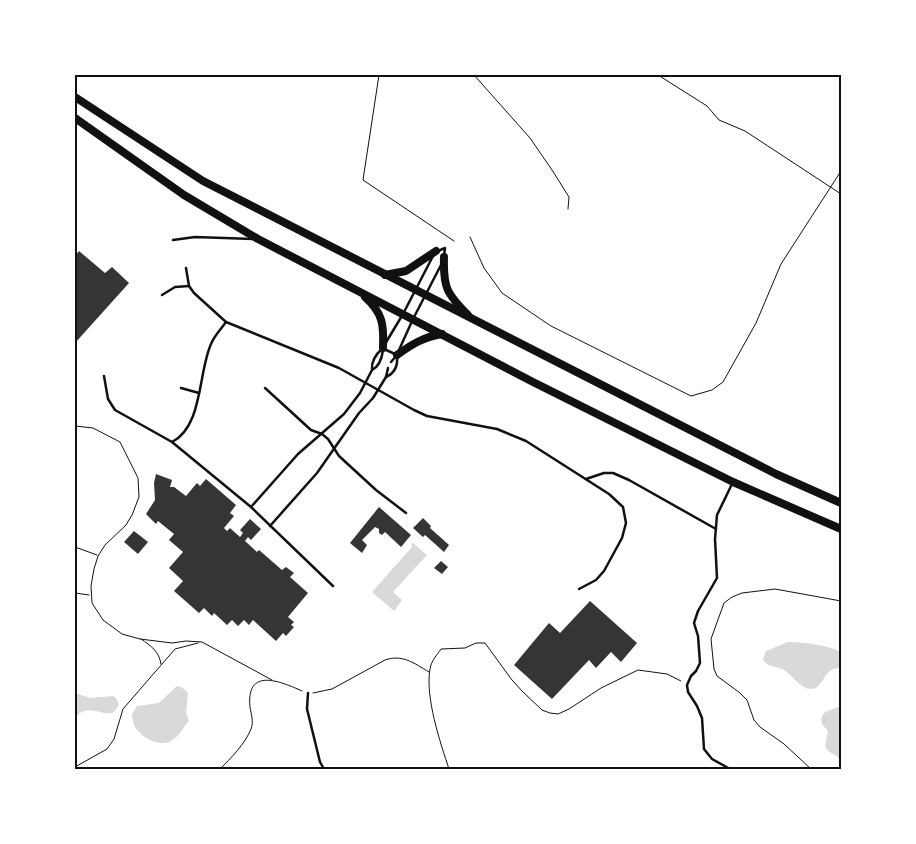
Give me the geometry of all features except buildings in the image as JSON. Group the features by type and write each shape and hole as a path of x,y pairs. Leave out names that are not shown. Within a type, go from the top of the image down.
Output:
{"highway":[{"path":"75,97 203,181 776,474 841,503"},
{"path":"75,118 184,195 258,239 733,482 841,529"},
{"path":"385,275 406,270 436,251"},
{"path":"444,257 445,282 448,293 473,320"},
{"path":"358,291 370,301 382,318 384,330 383,348"},
{"path":"397,355 414,342 433,335 442,334"}],"lane":[{"path":"172,240 195,237 258,239"},
{"path":"372,370 371,364 403,314 436,251 445,248 444,257 426,296 413,319 397,355 391,362"},
{"path":"186,268 189,286 194,293 226,322 339,368 427,416 511,434 526,441 609,494 623,507 626,523 622,538 604,572 596,580 579,589"},
{"path":"162,295 175,287 189,286"},
{"path":"172,442 181,438 187,428 198,394 210,345 226,322"},
{"path":"383,348 397,355"},
{"path":"251,507 298,454 322,434 353,403 372,370 376,368 382,358 383,348"},
{"path":"386,377 392,375 397,364 397,355"},
{"path":"270,526 317,473 379,389 386,377 388,368"},
{"path":"104,376 108,399 115,410 172,442 251,507 333,586"},
{"path":"181,388 198,394"},
{"path":"265,388 311,430 322,434 328,439 339,456 376,490 406,513"},
{"path":"586,479 599,474 613,473 716,529"},
{"path":"730,769 712,759 704,749 702,718 698,706 688,692 687,685 700,663 698,636 694,623 698,611 717,578 714,539 717,515 733,482"},
{"path":"308,693 307,709 320,762 324,769"}],"path":[{"path":"379,75 363,180 454,241"},
{"path":"474,75 530,138 569,197 568,210"},
{"path":"658,75 708,106 720,120 744,131 841,194"},
{"path":"470,237 484,268 502,294 550,326 691,396 712,390 723,382 756,323 781,264 841,171"},
{"path":"75,426 93,428 120,442 138,478 139,497 132,516 126,525 104,545 98,556 91,586 92,603 103,620 122,634 140,639 172,643 186,641 202,642 272,680"},
{"path":"75,547 98,556"},
{"path":"811,769 784,744 760,727 754,720 747,700 717,676 714,669 711,638 724,603 742,593 775,589 841,602"},
{"path":"75,593 89,595"},
{"path":"140,639 154,648 160,657 161,665"},
{"path":"75,767 107,749 114,740 123,710 175,649 202,642"},
{"path":"448,769 431,701 429,684 430,669 441,649 465,648 476,643 485,643 523,692 542,710 558,714 601,688 638,670 667,674 687,685"}],"shaded area":[{"path":"413,543 427,555 393,592 402,600 394,611 372,592 412,547"},
{"path":"788,642 815,644 841,652 841,667 830,671 815,688 806,688 784,670 767,664 763,660 766,651"},
{"path":"177,686 183,688 188,693 186,713 189,721 178,735 169,742 152,741 146,738 134,725 132,714 137,706 159,703"},
{"path":"75,693 90,698 113,696 119,704 111,713 88,710 75,717"},
{"path":"841,706 841,759 828,751 825,746 828,731 822,724 821,718 825,712"}]}
